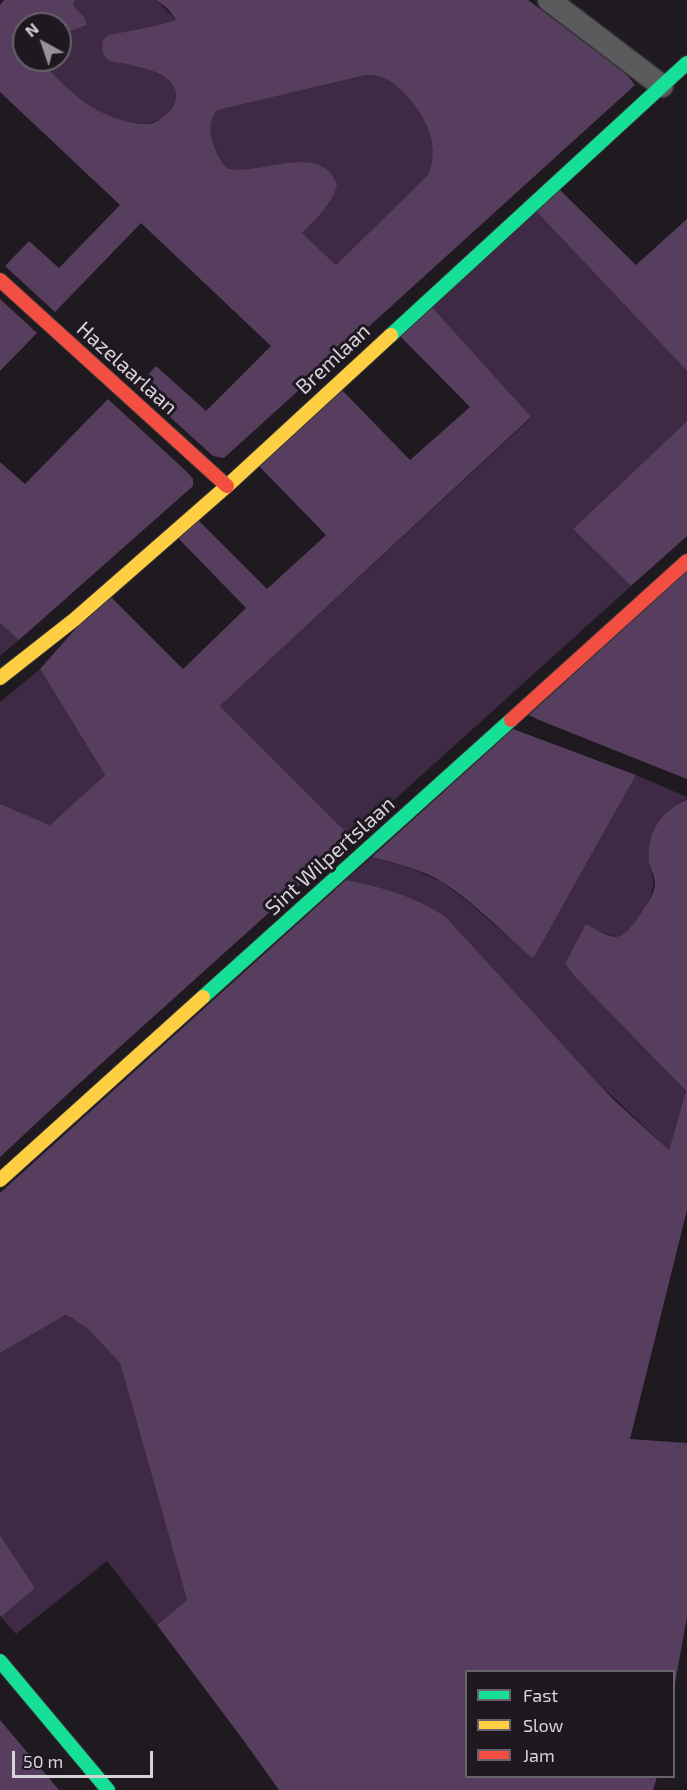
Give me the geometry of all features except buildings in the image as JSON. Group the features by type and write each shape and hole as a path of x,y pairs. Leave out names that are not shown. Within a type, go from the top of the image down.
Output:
{"street":[{"path":"549,0 662,86"},
{"name":"Bremlaan","path":"0,678 75,619 227,486 687,63"},
{"name":"Hazelaarlaan","path":"0,280 227,486"},
{"name":"Sint Wilpertslaan","path":"0,1180 687,561"},
{"path":"0,1661 108,1790"}],"shaded area":[{"path":"4,0 75,0 73,5 84,17 87,25 72,31 72,12 12,12 12,72 51,72 91,107 118,119 140,124 155,122 170,111 175,102 175,89 172,83 159,74 108,60 103,54 103,40 109,35 176,20 168,9 156,0 528,0 610,61 635,85 224,458 213,456 137,387 156,366 206,411 271,346 141,223 55,312 5,266 29,241 59,268 120,205 0,92 0,5","holes":["366,75 380,77 397,87 418,110 430,137 433,155 431,165 428,175 336,265 302,233 323,211 335,192 337,184 328,171 317,164 303,162 255,168 227,168 215,148 211,123 218,110"]},
{"path":"75,0 156,0 176,20 150,27 104,55 113,61 151,71 164,77 173,85 176,91 176,102 163,118 143,124 109,117 91,107 50,72 72,72 72,31 87,25 84,17 73,5"},
{"path":"366,75 386,79 412,102 427,128 433,155 428,175 336,265 302,233 330,203 334,178 323,168 310,163 297,162 240,170 227,168 212,139 211,123 218,110"},
{"path":"558,188 636,265 687,219 687,371 535,210"},
{"path":"535,210 687,371 687,421 573,529 631,586 352,838 220,706 531,418 430,305"},
{"path":"0,299 37,333 0,371"},
{"path":"430,305 531,417 220,706 352,838 0,1157 0,804 50,825 105,775 40,669 86,617 111,597 183,669 246,608 177,537 197,519 267,589 326,535 256,463 339,387 410,460 470,407 398,334"},
{"path":"108,399 186,471 193,479 193,486 19,640 0,623 0,462 25,484"},
{"path":"687,421 687,536 631,586 573,529"},
{"path":"687,571 687,779 529,715"},
{"path":"0,623 19,640 0,656"},
{"path":"40,669 105,775 50,825 0,804 0,702"},
{"path":"513,729 636,775 533,959 470,902 443,883 429,875 372,857"},
{"path":"636,775 687,797 687,800 681,802 649,865 653,884 652,892 629,931 618,936 601,932 565,964 686,1091 669,1150 595,1080 446,917 398,893 346,880 372,857 410,868 442,882 472,905 533,959"},
{"path":"687,800 687,1210 630,1439 687,1443 687,1617 675,1683 675,1670 465,1670 465,1778 657,1778 653,1790 279,1790 157,1625 187,1600 120,1363 88,1329 65,1315 0,1353 0,1193 346,880 398,893 446,917 615,1101 669,1150 686,1091 565,964 586,924 605,934 618,936 634,923 650,899 654,888 655,881 649,862 653,833 663,817 678,804"},
{"path":"64,1315 88,1329 120,1363 187,1600 157,1625 107,1561 16,1634 1,1617 35,1588 0,1535 0,1353"},
{"path":"0,1535 35,1588 1,1617 0,1615"},
{"path":"0,1720 59,1790 0,1790"}],"traffic: fast":[{"path":"391,335 687,63"},
{"path":"203,997 511,720"},
{"path":"0,1661 108,1790"}],"traffic: slow":[{"path":"0,678 75,619 227,486 391,335"},
{"path":"0,1180 203,997"}],"traffic: jam":[{"path":"0,280 227,486"},
{"path":"511,720 687,561"}]}
